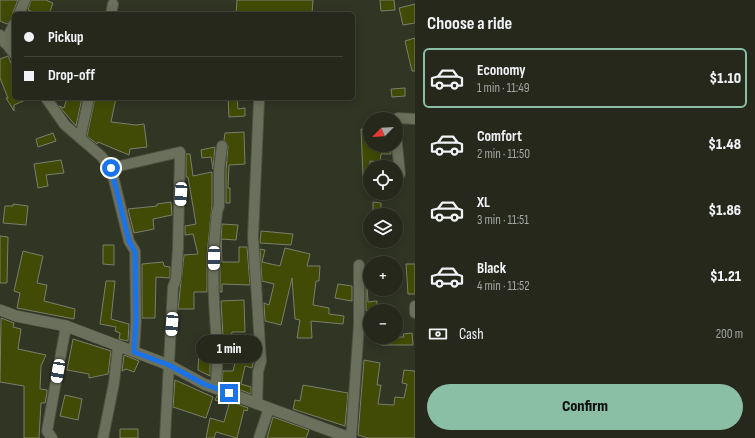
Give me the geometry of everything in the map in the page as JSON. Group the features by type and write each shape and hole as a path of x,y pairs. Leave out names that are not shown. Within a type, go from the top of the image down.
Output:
{"street":[{"path":"20,12 25,0"},
{"path":"12,27 3,39 12,51"},
{"path":"47,100 65,124 102,156 111,168 129,241 135,252 136,320 134,352"},
{"path":"80,138 89,100"},
{"path":"257,404 258,372 261,361 253,237 259,101"},
{"path":"403,118 415,119"},
{"path":"214,388 218,361 213,297 215,236 217,212 220,206 219,170 222,146"},
{"path":"111,168 180,152 178,248 176,279 173,287 165,438"},
{"path":"0,310 16,316 66,326 169,365 214,388 351,438 359,325 359,266"},
{"path":"415,306 415,313"},
{"path":"52,438 47,431 66,326"},
{"path":"103,438 114,383 118,346"},
{"path":"259,438 269,408"}],"building":[{"path":"0,0 18,0 12,12 12,19 7,24 0,21"},
{"path":"31,0 46,0 53,3 50,12 33,12 28,10"},
{"path":"237,0 313,0 312,12 236,12"},
{"path":"380,0 394,0 395,10 381,11"},
{"path":"415,4 415,23 403,25 399,8"},
{"path":"415,38 415,71 412,71 405,41"},
{"path":"8,56 12,65 12,100 25,100 14,105 14,111 6,98 8,98 0,78 0,59"},
{"path":"405,88 405,96 392,97 391,89"},
{"path":"66,100 82,100 76,126 59,106 64,108"},
{"path":"95,100 116,100 111,122 136,125 144,124 147,147 130,149 129,155 98,142 97,144 87,136"},
{"path":"228,100 237,100 238,109 245,108 245,116 229,117"},
{"path":"361,129 363,129 363,152 391,152 391,154 381,154 380,160 363,160 363,176"},
{"path":"244,132 245,164 229,165 228,188 230,188 230,203 226,203 228,146 224,140 225,133"},
{"path":"53,133 56,141 38,147 36,139"},
{"path":"215,147 213,169 211,157 202,158 201,150"},
{"path":"186,154 190,154 193,176 212,172 212,205 207,255 207,292 194,292 194,309 178,309 184,255 198,254 193,234 185,235 185,226 196,224 188,177 186,177"},
{"path":"61,160 64,173 46,175 48,186 38,188 34,164"},
{"path":"171,202 172,215 153,219 154,229 134,233 128,209 157,206 157,204"},
{"path":"373,202 381,203 381,208 373,208"},
{"path":"13,204 28,206 26,225 3,223 5,206 13,206"},
{"path":"222,224 238,225 236,240 221,239"},
{"path":"261,231 293,234 291,245 260,243"},
{"path":"0,236 8,237 7,283 0,283"},
{"path":"221,239 222,262 239,262 239,247 247,247 250,285 222,284 222,292 220,292"},
{"path":"103,245 114,245 114,265 103,264"},
{"path":"285,248 310,254 307,266 320,266 319,281 316,281 313,305 329,308 329,314 344,316 343,324 311,321 312,338 297,338 300,320 295,319 292,278 281,325 265,321 264,303 269,305 274,284 262,281 260,249 265,250 262,262 280,266"},
{"path":"23,251 43,256 37,283 47,285 44,301 75,309 74,319 17,308 20,293 14,291"},
{"path":"163,262 164,266 170,267 170,278 156,277 155,318 142,318 142,264"},
{"path":"406,264 415,264 415,294 408,294"},
{"path":"106,281 115,281 111,319 129,324 128,341 119,339 120,333 115,331 116,327 100,324"},
{"path":"338,284 352,286 352,301 335,298"},
{"path":"366,296 368,296 368,302 377,301 377,304 366,304"},
{"path":"244,300 245,332 232,332 228,353 224,352 221,301"},
{"path":"1,318 14,323 13,327 21,329 18,349 46,355 41,366 40,389 47,390 47,393 45,403 41,403 39,438 24,438 24,386 0,382"},
{"path":"412,333 413,345 381,345 403,344 403,334"},
{"path":"73,339 111,351 108,374 89,378 89,374 67,370"},
{"path":"199,349 210,350 210,376 198,370"},
{"path":"124,355 139,361 134,372 126,369 122,371"},
{"path":"237,355 254,359 252,368 245,366 241,384 251,387 251,394 222,383 223,371 233,371"},
{"path":"364,360 380,363 377,385 381,385 378,404 394,405 395,397 404,398 407,384 402,383 404,370 415,371 415,438 368,438 358,435"},
{"path":"175,380 213,397 206,418 173,407"},
{"path":"303,385 348,393 345,426 293,409 295,400 300,401"},
{"path":"65,395 82,399 78,420 60,416"},
{"path":"217,396 248,408 247,411 244,410 237,438 216,432 214,438 206,438 210,418 224,422 229,404 215,400"},
{"path":"273,417 309,430 306,438 267,438"},
{"path":"120,429 138,429 138,438 120,438"}],"route":[{"path":"111,168 129,241 135,252 136,320 134,352 169,365 204,384 229,393"}]}
